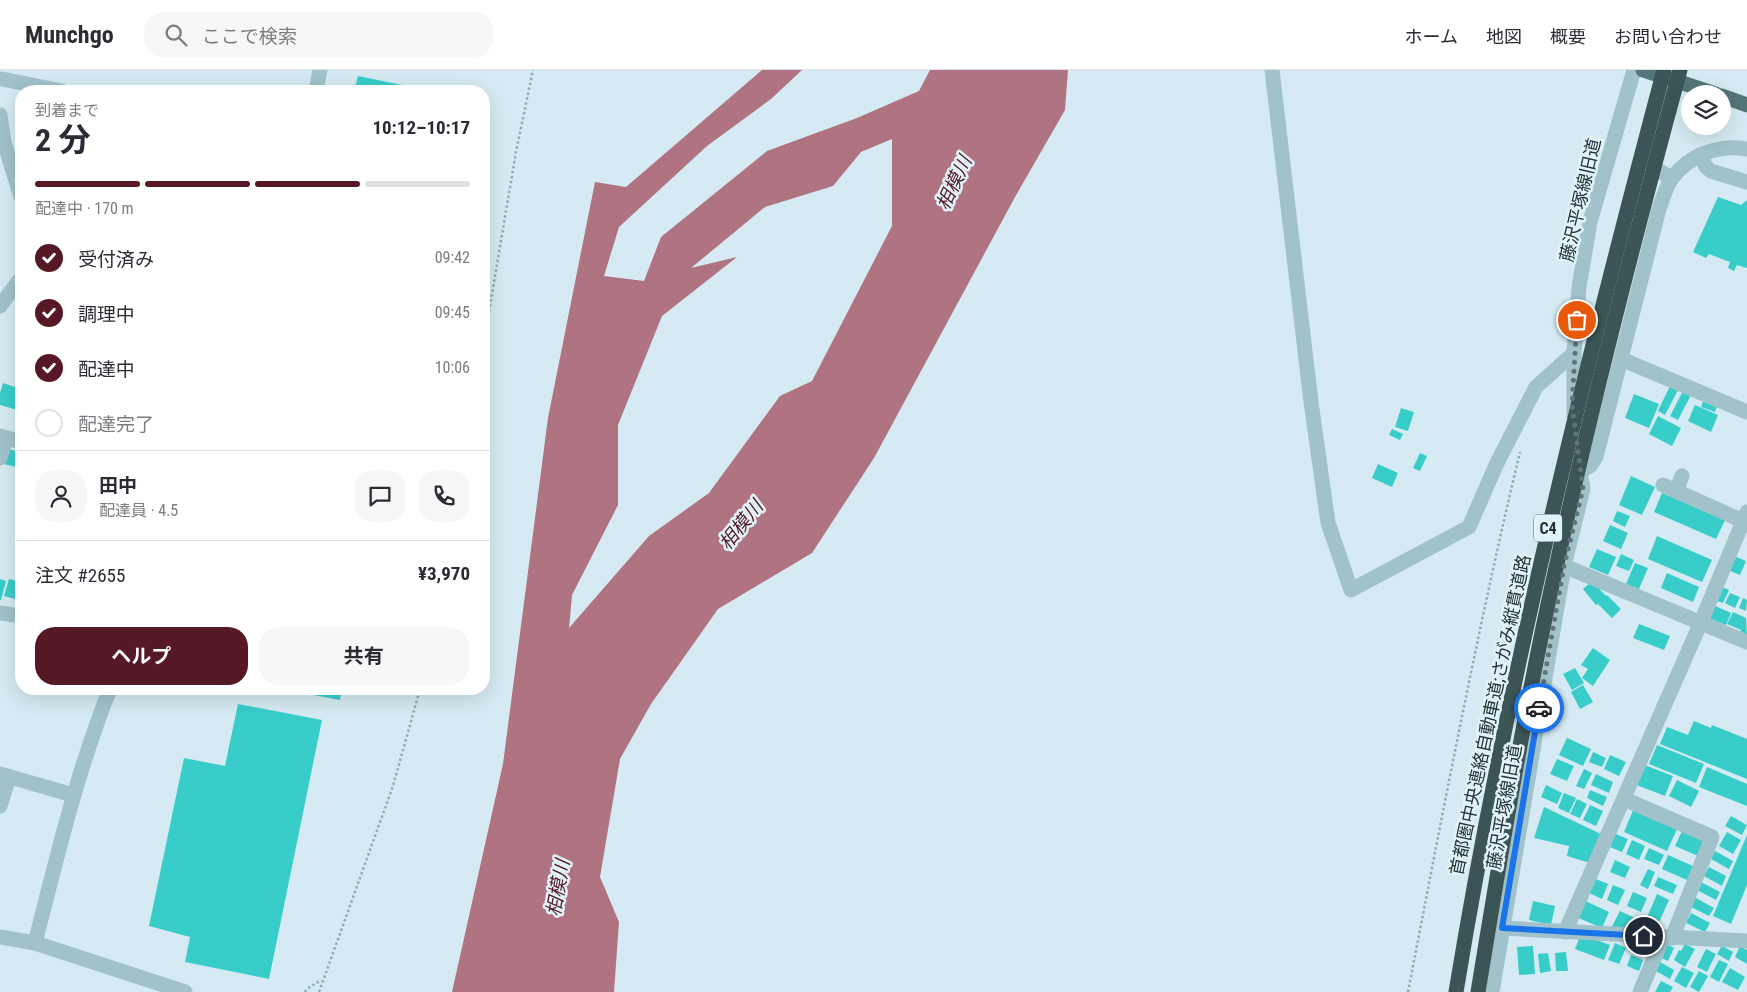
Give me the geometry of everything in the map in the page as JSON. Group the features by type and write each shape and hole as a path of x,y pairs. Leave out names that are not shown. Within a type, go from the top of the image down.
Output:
{"highway":[{"name":"首都圏中央連絡自動車道;さがみ縦貫道路","path":"1456,992 1501,739 1538,569 1597,329 1664,70"},
{"name":"首都圏中央連絡自動車道;さがみ縦貫道路","path":"1478,992 1521,744 1555,573 1608,345 1680,70"}],"main road":[{"path":"1643,70 1689,85"},
{"path":"1731,100 1747,106"}],"street":[{"path":"317,85 320,70"},
{"path":"1272,70 1311,402 1328,524 1351,590 1469,527 1497,463 1536,387 1574,353"},
{"name":"藤沢平塚線旧道","path":"1492,992 1564,566 1583,489 1572,405 1579,288 1590,222 1634,70"},
{"path":"2,76 38,85"},
{"path":"1664,97 1652,152 1652,161 1657,170 1672,178"},
{"path":"0,115 4,142 15,178"},
{"path":"1580,472 1590,466 1596,457 1659,209 1672,178 1689,160 1700,155 1727,148 1747,149"},
{"path":"1700,155 1711,171 1747,182"},
{"path":"0,306 15,286"},
{"path":"1621,359 1747,412"},
{"path":"0,458 3,437"},
{"path":"1565,932 1745,517 1670,488 1682,476"},
{"path":"1564,566 1747,642"},
{"path":"0,613 15,615"},
{"path":"34,943 73,795 108,695"},
{"path":"0,806 5,776 73,795"},
{"path":"1624,799 1712,837 1640,992"},
{"path":"1502,928 1747,941"},
{"path":"0,937 34,943 185,992"}],"path":[{"path":"490,306 516,152 533,70"},
{"path":"1408,992 1467,688 1520,451"},
{"path":"319,992 322,979 393,786 418,695"},
{"path":"305,992 307,988 322,979"}],"water":[{"name":"相模川","path":"762,70 802,70 771,99 707,146 619,227 604,276 644,281 661,237 767,151 857,118 919,91 930,70 1068,70 1065,110 1015,197 874,458 812,553 718,609 651,704 620,759 600,877 619,922 614,992 452,992 503,764 548,418 595,182 626,187","holes":["892,139 892,226 812,381 780,396 709,493 649,536 569,628 572,595 618,505 618,425 662,316 737,257 691,268 765,207 833,186 861,152"]}],"building":[{"path":"358,76 402,85 356,85"},
{"path":"1718,197 1741,205 1747,200 1747,268 1737,265 1734,271 1728,268 1730,262 1709,254 1706,258 1693,252"},
{"path":"3,383 15,387 15,409 0,405 0,393"},
{"path":"1670,386 1678,390 1665,415 1658,411"},
{"path":"1683,391 1691,395 1678,420 1670,416"},
{"path":"1634,394 1659,404 1649,428 1625,418"},
{"path":"1704,399 1718,404 1715,412 1701,407"},
{"path":"1695,405 1718,415 1711,432 1688,421"},
{"path":"1401,408 1414,412 1408,431 1395,427"},
{"path":"1658,416 1681,428 1672,446 1649,434"},
{"path":"1392,429 1403,434 1400,440 1389,435"},
{"path":"7,449 15,451 15,467 4,464"},
{"path":"1420,453 1427,456 1420,471 1413,468"},
{"path":"1378,464 1398,473 1392,487 1372,478"},
{"path":"1631,476 1655,487 1642,515 1619,505"},
{"path":"1662,493 1725,520 1716,539 1654,512"},
{"path":"1617,511 1630,516 1625,527 1613,521"},
{"path":"1610,525 1628,533 1621,549 1603,541"},
{"path":"1657,536 1712,560 1702,582 1648,559"},
{"path":"1597,549 1616,557 1608,575 1589,567"},
{"path":"1621,554 1634,560 1629,571 1616,566"},
{"path":"1734,556 1746,561 1740,575 1728,570"},
{"path":"1635,563 1648,568 1639,589 1626,584"},
{"path":"1667,573 1699,587 1693,602 1661,588"},
{"path":"0,579 6,581 1,600 0,600"},
{"path":"9,579 15,580 15,599 4,596"},
{"path":"1592,581 1621,609 1612,618 1598,604 1596,605 1583,589"},
{"path":"1717,585 1729,590 1723,603 1711,599"},
{"path":"1730,593 1740,597 1735,608 1725,603"},
{"path":"1743,598 1747,600 1746,611 1739,608"},
{"path":"1713,605 1731,613 1726,625 1708,618"},
{"path":"1733,612 1746,618 1747,636 1740,633 1741,630 1727,624"},
{"path":"1639,624 1670,636 1664,650 1633,638"},
{"path":"1593,648 1610,660 1593,686 1582,678 1588,669 1581,665"},
{"path":"1575,668 1584,683 1572,690 1563,674"},
{"path":"1583,685 1593,702 1580,709 1571,692"},
{"path":"314,695 341,695 340,700"},
{"path":"238,704 322,720 269,979 185,962 190,937 149,926 184,758 225,766"},
{"path":"1694,721 1711,728 1712,725 1747,739 1747,779 1660,744 1667,727 1688,735"},
{"path":"1567,738 1591,749 1583,766 1559,755"},
{"path":"1657,745 1704,764 1696,783 1649,764"},
{"path":"1593,752 1606,758 1602,767 1589,762"},
{"path":"1610,755 1626,762 1619,776 1604,769"},
{"path":"1557,759 1574,766 1567,781 1550,774"},
{"path":"1642,764 1673,776 1665,796 1634,784"},
{"path":"1707,767 1747,784 1747,806 1699,787"},
{"path":"1584,769 1592,773 1584,789 1576,786"},
{"path":"1596,774 1613,782 1609,793 1591,785"},
{"path":"1677,780 1699,791 1691,807 1669,796"},
{"path":"1546,785 1562,793 1557,804 1541,797"},
{"path":"1590,790 1607,797 1603,806 1587,798"},
{"path":"1564,793 1576,798 1569,813 1558,808"},
{"path":"1577,799 1587,804 1580,818 1570,814"},
{"path":"1590,805 1603,811 1596,826 1583,820"},
{"path":"1544,807 1603,835 1590,863 1567,856 1569,846 1534,838"},
{"path":"1634,808 1678,827 1667,851 1624,832"},
{"path":"1731,816 1747,825 1742,835 1725,826"},
{"path":"1682,831 1704,841 1698,856 1675,846"},
{"path":"1611,832 1628,839 1622,852 1605,845"},
{"path":"1727,832 1741,840 1733,854 1719,846"},
{"path":"1747,835 1747,885 1731,924 1713,916"},
{"path":"1632,840 1645,846 1639,860 1626,854"},
{"path":"1649,848 1664,855 1659,865 1644,859"},
{"path":"1715,851 1733,861 1729,869 1711,859"},
{"path":"1668,855 1693,866 1687,880 1662,869"},
{"path":"1615,860 1630,867 1625,878 1610,872"},
{"path":"1709,867 1726,876 1722,886 1704,876"},
{"path":"1648,869 1655,872 1648,889 1640,885"},
{"path":"1591,877 1608,884 1602,899 1585,891"},
{"path":"1658,877 1677,885 1673,894 1654,886"},
{"path":"1699,881 1720,892 1716,900 1695,889"},
{"path":"1613,885 1625,890 1618,905 1607,900"},
{"path":"1633,892 1647,898 1641,912 1627,906"},
{"path":"1657,894 1669,900 1657,927 1645,922"},
{"path":"1694,897 1714,908 1709,916 1689,906"},
{"path":"1581,899 1609,912 1602,928 1574,916"},
{"path":"1533,901 1555,906 1551,925 1529,920"},
{"path":"1620,911 1641,921 1637,931 1610,930"},
{"path":"1691,913 1710,923 1705,932 1686,923"},
{"path":"1581,934 1610,945 1604,960 1575,949"},
{"path":"1633,942 1648,949 1644,957 1629,951"},
{"path":"1615,943 1626,948 1619,964 1608,960"},
{"path":"1664,943 1674,948 1668,961 1657,956"},
{"path":"1685,944 1695,949 1685,967 1674,960 1679,950 1681,951"},
{"path":"1533,946 1535,974 1519,975 1517,947"},
{"path":"1722,946 1733,952 1729,961 1717,954"},
{"path":"1740,946 1747,950 1747,964 1735,957"},
{"path":"1706,949 1716,954 1707,972 1697,967"},
{"path":"1566,952 1568,971 1556,971 1555,953"},
{"path":"1548,953 1551,971 1540,973 1538,954"},
{"path":"1631,955 1643,960 1639,971 1627,966"},
{"path":"1719,960 1728,964 1719,982 1710,977"},
{"path":"1660,962 1674,970 1670,979 1656,971"},
{"path":"1682,967 1694,973 1686,988 1674,981"},
{"path":"1730,968 1745,977 1738,990 1722,982"},
{"path":"1699,971 1708,976 1699,992 1690,987"},
{"path":"1661,981 1673,987 1670,992 1655,992"}],"way so far":[{"path":"1539,708 1564,566 1583,489 1572,405 1577,320"}],"route":[{"path":"1539,708 1502,928 1644,936"}]}
